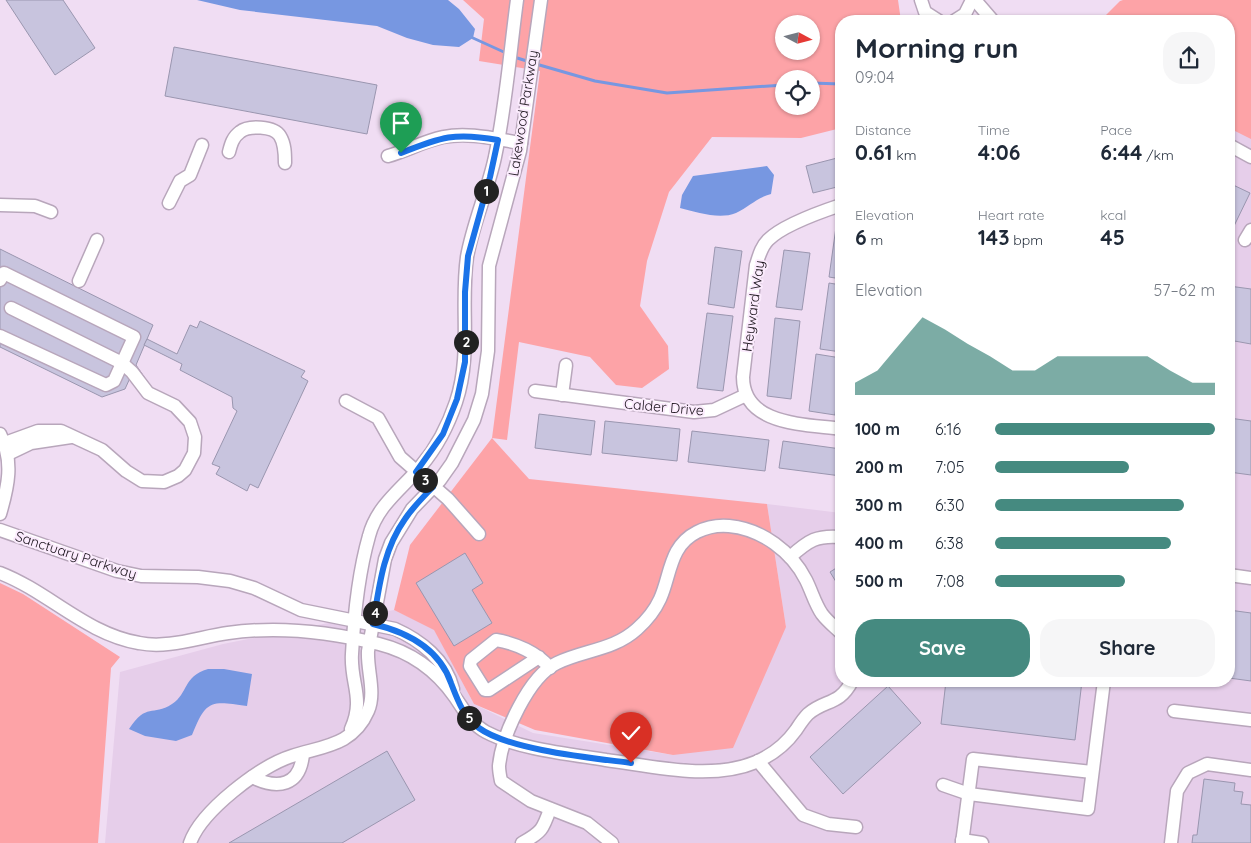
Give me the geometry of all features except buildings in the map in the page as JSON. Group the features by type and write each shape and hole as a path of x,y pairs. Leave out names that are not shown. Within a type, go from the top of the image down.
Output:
{"street":[{"name":"Lakewood Parkway","path":"350,733 356,716 358,697 352,664 355,620 367,541 372,524 384,504 416,472 443,434 457,399 465,362 465,292 468,256 490,177 498,140 517,0"},
{"name":"Lakewood Parkway","path":"190,843 194,832 208,814 252,777 261,770 293,756 332,746 358,728 371,702 368,666 370,642 385,559 391,543 405,518 433,487 452,463 463,445 474,420 482,394 488,351 489,266 497,232 512,185 521,143 541,0"},
{"path":"964,15 973,0 987,15"},
{"path":"229,152 233,138 242,130 259,128 278,133 281,137 286,163"},
{"path":"388,156 442,137 468,136 521,143"},
{"path":"169,203 180,181 190,175 202,145"},
{"path":"1235,148 1251,157"},
{"path":"0,205 35,206 52,212"},
{"name":"Heyward Way","path":"746,396 743,377 756,265 762,248 767,241 782,230 835,208"},
{"path":"79,281 97,240"},
{"path":"0,280 4,272 134,337 114,381 106,385 0,336"},
{"path":"0,514 8,486 9,470 4,444 29,433 61,431 102,450 126,471 142,481 164,482 178,476 185,470 194,454 195,445 194,429 176,406 148,392 122,363 11,308"},
{"path":"562,395 566,365"},
{"name":"Calder Drive","path":"535,391 694,412 714,410 746,396"},
{"path":"746,396 759,409 776,420 835,428"},
{"path":"346,401 378,418 400,457 448,499 479,534"},
{"path":"612,843 586,823 530,801 501,780 499,766 506,740 523,700 538,679 556,663 602,649 620,641 637,629 660,600 672,560 680,544 701,530 717,526 757,532 790,556 805,578 824,616 835,627"},
{"name":"Sanctuary Parkway","path":"0,530 117,571 141,576 198,577 230,581 254,588 301,610 373,624 408,635 426,647 437,659 447,674 454,696"},
{"path":"790,556 802,546 823,535 835,536"},
{"path":"0,573 26,585 96,629 111,636 141,644 168,644 228,633 260,630 299,632 370,642 413,657 434,673 454,696 470,720 486,733 533,748 671,770 714,770 758,761 782,746 809,713 839,698 847,687"},
{"path":"1235,576 1251,578"},
{"path":"539,657 490,690 485,690 470,666 471,660 496,640 539,657 550,668"},
{"path":"943,785 969,794 1088,809 1103,687"},
{"path":"1174,711 1251,720"},
{"path":"252,777 263,783 284,784 294,778 302,761 303,754"},
{"path":"982,843 962,841 973,758 1092,772"},
{"path":"758,761 803,815 828,824 856,827"},
{"path":"1171,843 1177,791 1188,773 1207,764 1251,770"},
{"path":"522,843 543,828 550,808"}],"shaded area":[{"path":"463,0 898,0 900,15 835,15 835,130 801,138 712,137 669,192 647,261 640,306 668,346 669,369 642,388 616,385 590,357 519,342 507,440 492,438 540,71 479,61 484,19"},
{"path":"1251,0 1251,843 105,843 120,672 223,644 394,610 434,629 474,704 533,733 673,755 786,627 767,504 835,512 835,687 1235,687 1235,15"},
{"path":"1251,0 1251,139 1235,131 1235,15 1106,15 1120,1"},
{"path":"492,438 529,479 767,504 786,627 733,748 673,755 535,730 474,704 434,630 394,610 410,545"},
{"path":"0,583 23,594 120,657 111,668 98,843 0,843"}],"water":[{"path":"197,0 448,0 459,9 475,29 473,38 459,47 433,45 407,38 377,26 240,10"},
{"path":"767,166 774,175 771,194 736,213 715,216 680,208 682,195 693,176"},
{"path":"208,669 224,669 252,674 247,706 224,703 210,706 201,715 192,735 176,741 145,736 129,729 145,713 165,708 172,704 181,695 194,676"}],"waterway":[{"path":"473,38 506,53"},
{"path":"514,57 530,62"},
{"path":"536,64 595,81 667,93 775,86"},
{"path":"820,83 835,84"}],"route":[{"path":"401,153 442,137 468,136 498,140 490,177 476,221 468,256 465,292 466,346 462,380 452,416 434,450 416,472 433,487 405,518 391,543 385,559 373,624 395,629 426,647 447,674 454,696 470,720 486,733 533,748 631,763"}]}
